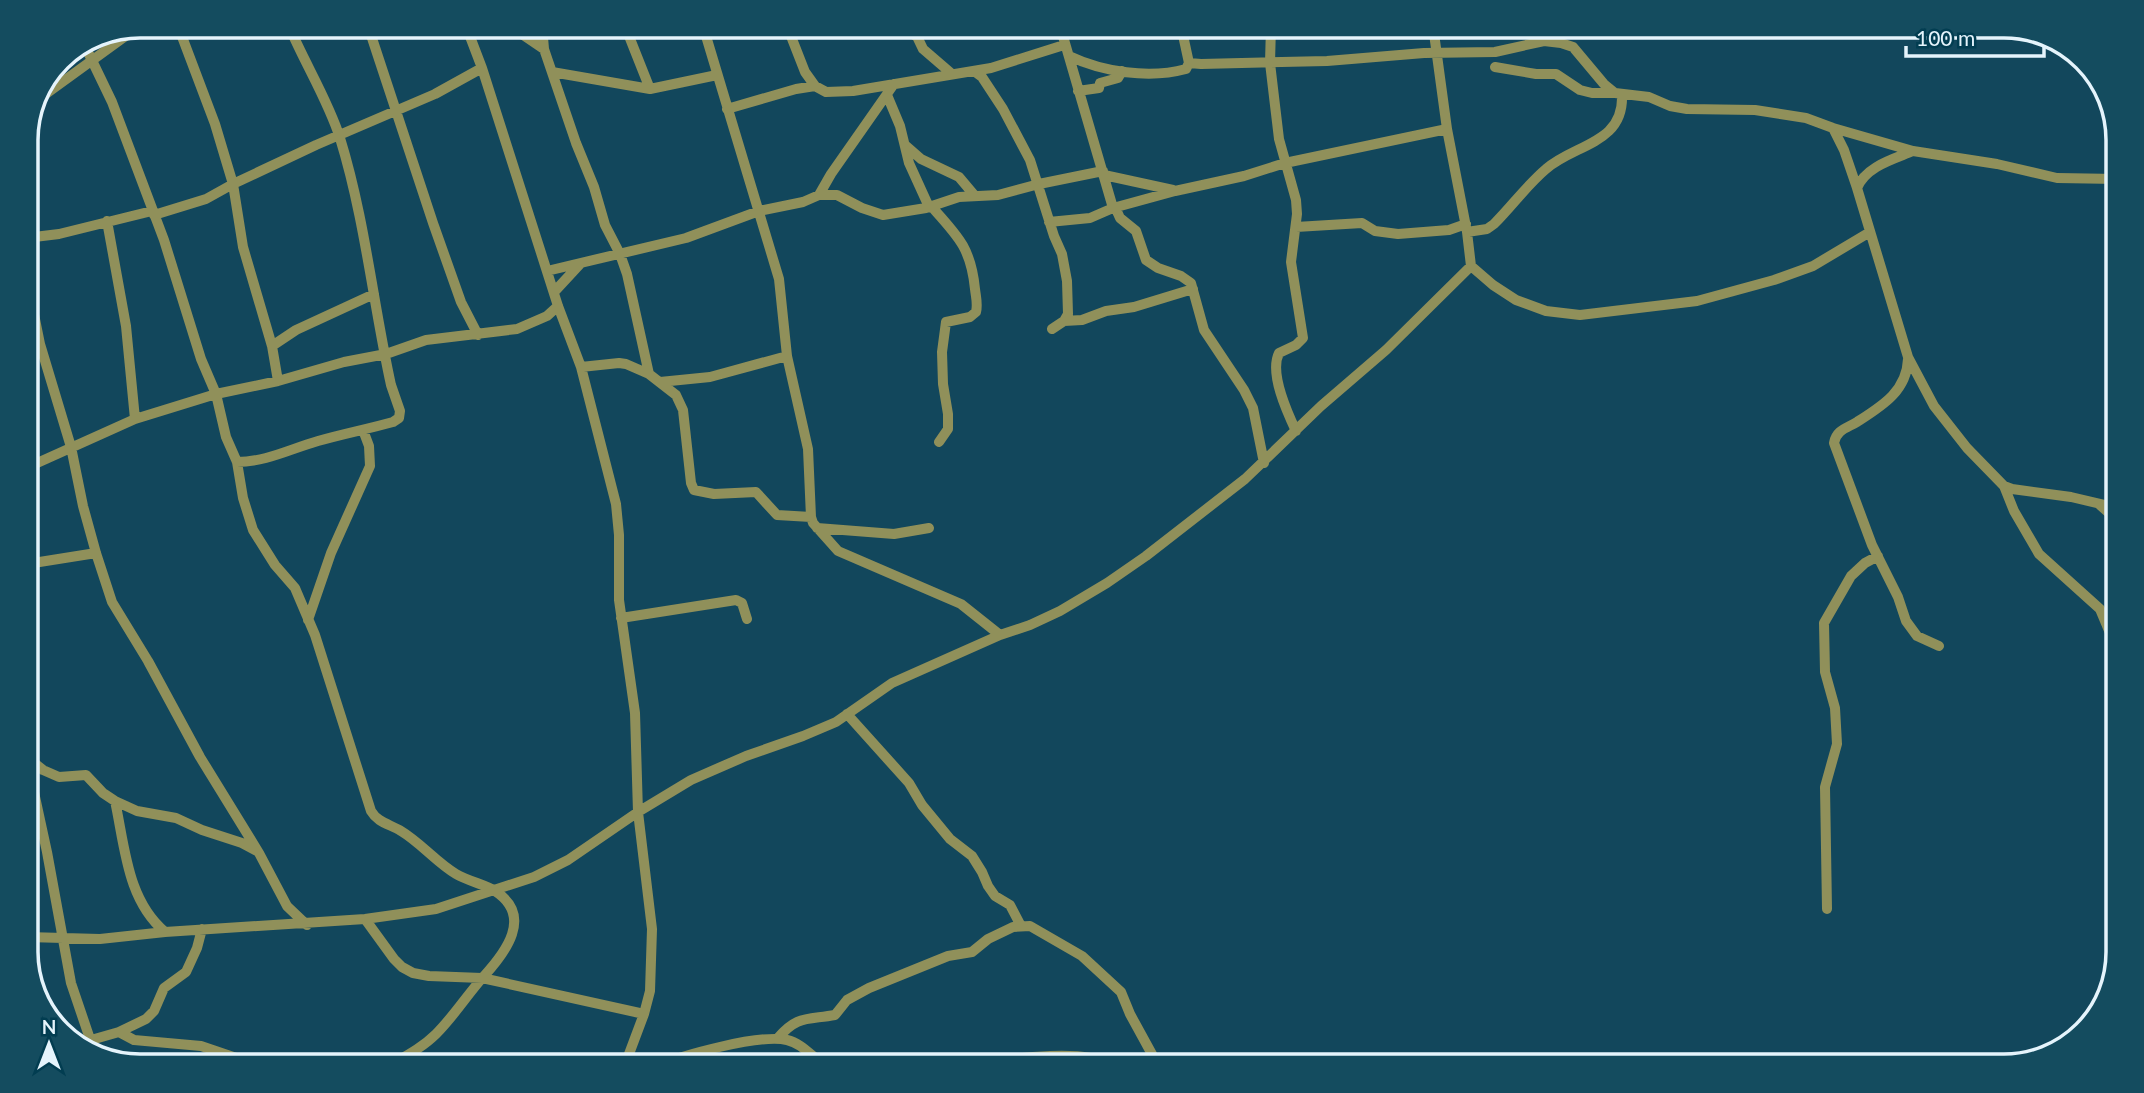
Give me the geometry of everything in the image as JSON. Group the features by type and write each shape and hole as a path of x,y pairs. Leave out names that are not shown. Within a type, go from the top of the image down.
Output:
{"street":[{"path":"183,38 215,124 233,184 243,247 272,346 278,381"},
{"path":"237,462 255,462 318,441 393,422 399,418 400,411 391,385 358,204 338,134 294,38"},
{"path":"372,38 458,292 478,335"},
{"path":"471,38 558,306 581,367 615,504 621,618 635,713 638,811 652,929 650,991 629,1054"},
{"path":"528,38 544,49"},
{"path":"543,38 544,49 605,225 620,254 649,374"},
{"path":"630,38 650,89"},
{"path":"706,38 779,279 787,356 808,449 811,517 817,528 838,551 961,604 1000,635"},
{"path":"791,38 798,59 815,86 826,92 836,93 974,71 1019,61 1064,45"},
{"path":"919,38 934,60 952,74"},
{"path":"1063,38 1114,208 1120,218 1136,231 1146,260 1158,268 1188,279 1204,330 1253,408 1264,463"},
{"path":"1069,56 1089,66 1122,71 1178,71 1186,69 1189,64 1184,38"},
{"path":"1271,38 1270,63 1279,139 1296,200 1296,227 1291,262 1303,338 1296,345 1283,350 1276,360 1284,405 1296,431"},
{"path":"1435,38 1447,129 1471,265 1485,279 1517,300 1546,311 1580,315 1697,301 1774,280 1813,266 1870,232"},
{"path":"53,88 120,40"},
{"path":"1189,64 1270,63 1494,52 1544,41 1573,47 1604,84 1618,94 1620,117 1598,140 1548,167 1487,229 1466,228 1398,234 1375,231 1362,223 1296,227"},
{"path":"89,53 112,102 164,240 201,359 216,394 226,437 237,462 243,498 253,530 275,565 295,588 321,648 366,798 375,818 399,829 454,873 476,885 495,891 508,904 515,928 511,940 434,1036 411,1054"},
{"path":"1495,67 1536,74 1556,74 1580,90 1592,93 1649,97 1670,106 1687,109 1755,110 1786,114 1913,151 1997,164 2057,178 2105,179"},
{"path":"39,236 206,199 338,134 435,94 482,68"},
{"path":"974,71 982,77 1003,109 1030,160 1039,184 1065,265 1068,306 1064,321"},
{"path":"1078,91 1099,88 1100,83 1118,78 1122,71"},
{"path":"552,72 650,89 717,75"},
{"path":"819,195 894,84"},
{"path":"727,109 815,86"},
{"path":"887,95 900,126 909,163 930,207 966,250 975,276 976,312 970,317 946,322 942,352 948,429 939,442"},
{"path":"1832,128 1844,150 1857,188 1908,357 1934,406 1967,448 2004,486 2014,511 2039,554 2100,608 2106,622"},
{"path":"1049,222 1090,218 1114,208 1244,176 1285,163 1447,129"},
{"path":"905,145 921,159 959,177 975,196"},
{"path":"1857,188 1865,177 1881,164 1913,151"},
{"path":"547,271 686,238 760,211 803,202 819,195 837,195 868,211 883,215 930,207 959,197 998,195 1039,184 1103,173 1175,191"},
{"path":"107,221 130,349 135,419"},
{"path":"555,292 580,264"},
{"path":"39,938 100,939 202,929 307,925 365,919 436,909 534,877 568,860 638,811 691,780 746,755 803,736 847,714 892,684 1060,611 1107,583 1146,556 1264,463 1321,406 1386,350 1471,265"},
{"path":"1052,329 1064,321 1082,320 1193,289"},
{"path":"272,346 296,330 374,294"},
{"path":"39,462 135,419 216,394 386,354 426,340 478,335 528,325 547,316 558,306"},
{"path":"39,339 71,447 83,506 112,601 287,906 307,925"},
{"path":"660,382 710,377 787,356"},
{"path":"1908,357 1908,374 1899,389 1857,422 1838,433 1834,439 1834,449 1911,630 1917,636 1938,646"},
{"path":"581,367 619,363 649,374 676,395 683,410 691,487 694,490 714,494 756,492 777,515 811,517"},
{"path":"308,620 331,553 370,466 369,446 363,430"},
{"path":"2004,486 2105,505"},
{"path":"2098,503 2105,510"},
{"path":"817,528 894,534 929,528"},
{"path":"39,562 96,552"},
{"path":"1827,909 1825,787 1837,744 1835,708 1825,672 1824,623 1851,576 1865,563 1878,556"},
{"path":"621,618 736,600 742,603 747,619"},
{"path":"847,714 909,783 950,839 972,856 988,886 995,896 1010,905 1021,926"},
{"path":"39,767 58,777 86,775 114,802 137,811 176,818 242,843 259,853"},
{"path":"114,802 132,880 149,918 164,932"},
{"path":"39,822 71,983 90,1039 119,1032 146,1019 154,1011 164,988 186,972 202,929"},
{"path":"365,919 394,959 414,973 482,978 644,1014"},
{"path":"777,1039 787,1026 802,1018 835,1016 847,1000 869,988 948,956 972,952 988,939 1021,926 1034,927 1082,956 1121,992 1152,1054"},
{"path":"119,1032 134,1040 201,1046 225,1054"},
{"path":"689,1054 777,1039 797,1043 811,1054"}]}
